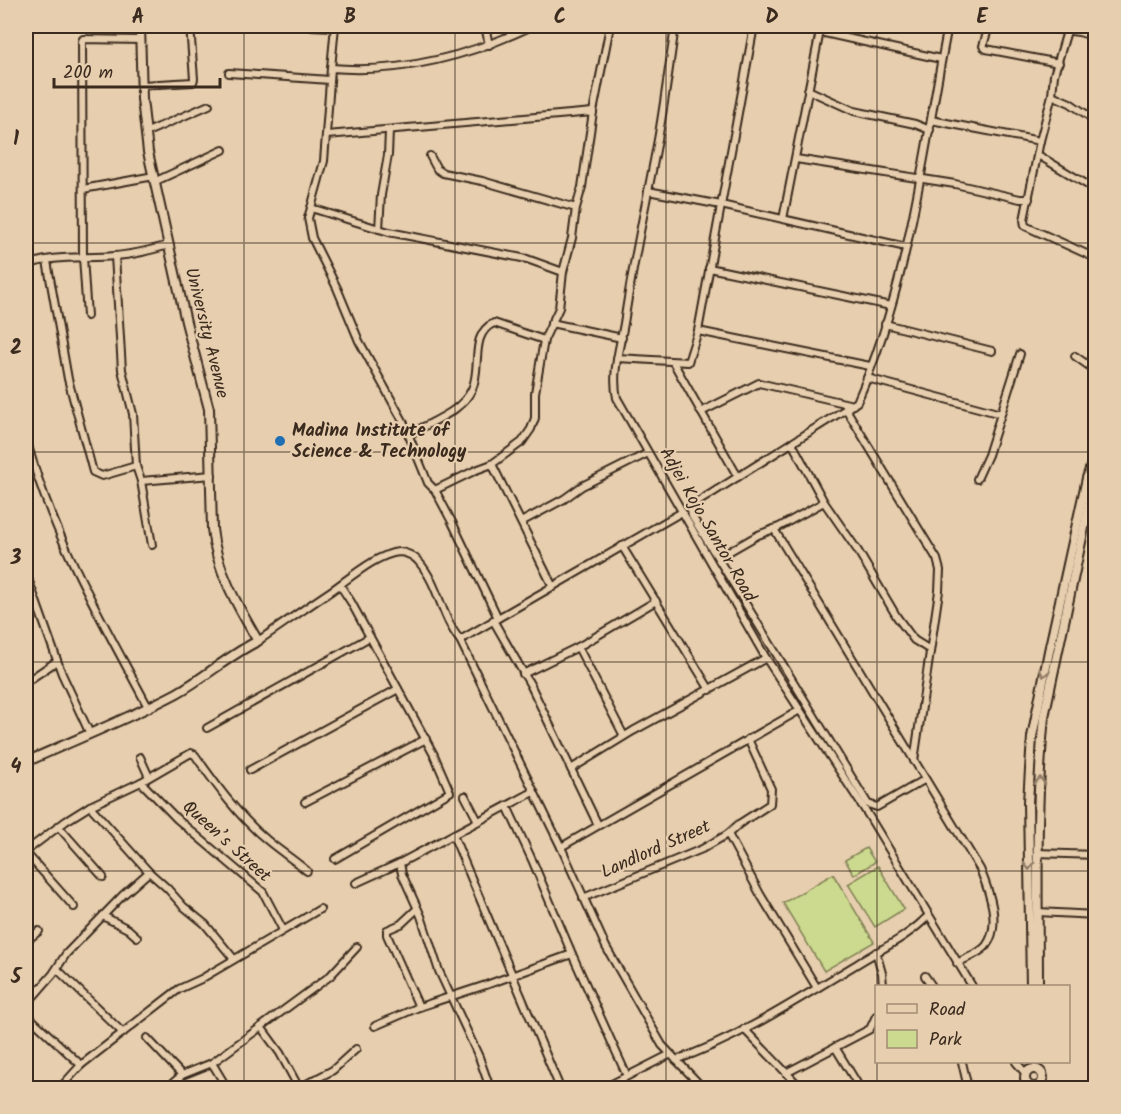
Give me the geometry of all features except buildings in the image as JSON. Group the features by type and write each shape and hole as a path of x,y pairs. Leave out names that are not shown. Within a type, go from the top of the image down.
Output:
{"street":[{"name":"University Avenue","path":"140,26 145,133 186,322 209,409 212,530 218,558 258,640"},
{"path":"142,85 193,82 190,26"},
{"path":"310,26 335,26 324,161 308,218 312,238 337,288 359,341 409,435 428,483 435,490 598,825"},
{"path":"485,26 489,45"},
{"path":"331,68 367,70 435,62 489,45 532,26"},
{"path":"435,490 492,464 522,442 531,429 535,418 535,393 544,340 559,308 563,272 582,187 593,112 610,26"},
{"name":"Adjei Kojo Santor Road","path":"675,26 660,130 632,271 622,338 616,358 617,398 766,658 867,813 971,985"},
{"path":"616,358 688,362 698,331 754,26"},
{"path":"924,780 877,807 868,804 692,516 690,509 857,402 898,283 930,130 948,26"},
{"path":"989,26 983,40 983,46 986,49 1059,63"},
{"path":"1032,26 1086,34 1095,40"},
{"path":"783,219 820,29 941,59"},
{"path":"1067,31 1054,75 1052,95 1024,220 1025,226 1091,256"},
{"path":"87,316 83,257 82,40 141,40"},
{"path":"229,73 330,80"},
{"path":"808,90 854,111 915,124 930,130"},
{"path":"1052,95 1070,103 1095,121"},
{"path":"145,133 209,105"},
{"path":"327,135 593,112"},
{"path":"931,120 1040,141"},
{"path":"379,228 389,131"},
{"path":"83,189 155,178 223,150"},
{"path":"1038,155 1095,190"},
{"path":"430,156 437,169 443,173 482,181 576,208"},
{"path":"796,159 955,184 1029,199"},
{"path":"26,185 28,265 47,261 144,252 169,245"},
{"path":"648,191 721,205 906,247"},
{"path":"311,208 429,241 527,259 563,272"},
{"path":"115,256 122,369 133,414 136,466 141,481 152,545"},
{"path":"47,261 66,370 93,472 102,476 136,466"},
{"path":"710,268 891,306"},
{"path":"409,435 429,422 457,410 465,402 476,377 479,337 487,327 494,323 544,340"},
{"path":"551,323 622,338"},
{"path":"885,324 992,351"},
{"path":"698,331 870,366"},
{"path":"976,479 988,455 1020,354"},
{"path":"1074,356 1095,370"},
{"path":"673,362 738,477"},
{"path":"867,378 1001,414"},
{"path":"701,412 759,383 853,405"},
{"path":"846,410 937,560 940,570 939,591 914,761"},
{"path":"26,438 33,468 56,526 93,603 148,707"},
{"path":"792,443 824,502 858,551 897,617 914,640 930,650"},
{"path":"1031,985 1028,802 1032,737 1087,478 1095,452"},
{"path":"521,522 564,499 582,486 648,453"},
{"path":"492,464 553,587"},
{"path":"1038,985 1037,853 1041,754 1046,705 1095,471"},
{"path":"141,481 212,475"},
{"path":"718,558 824,502"},
{"path":"460,640 682,512"},
{"path":"1085,518 1095,520"},
{"path":"774,530 980,870 988,888 993,912 991,935 985,946 978,952 957,963"},
{"path":"622,546 710,690"},
{"path":"26,762 148,707 200,680 242,648 258,640 362,568 398,552 407,553 417,560 428,574 449,622 460,640 561,847 606,947 669,1054 700,1088"},
{"path":"26,573 57,662 90,734"},
{"path":"334,859 450,792 426,740 340,585"},
{"path":"524,674 578,647 656,601"},
{"path":"26,611 38,605"},
{"path":"207,728 370,637"},
{"path":"578,647 624,736"},
{"path":"571,769 624,736 766,658"},
{"path":"26,682 57,662"},
{"path":"250,770 398,689"},
{"path":"561,847 800,710"},
{"name":"Landlord Street","path":"583,898 702,849 728,834 770,804 771,789 748,739"},
{"path":"304,802 426,740"},
{"path":"74,907 26,852 58,826 90,806 141,782 187,755 195,754 217,786 249,823 265,839 307,871"},
{"path":"140,757 149,777"},
{"name":"Queen’s Street","path":"141,782 177,819 263,892 284,930"},
{"path":"356,883 400,863 533,792"},
{"path":"465,796 478,821"},
{"path":"90,806 149,872 205,924 234,959"},
{"path":"507,806 627,1076"},
{"path":"58,826 103,878"},
{"path":"728,834 760,894 817,988"},
{"path":"453,835 560,1089"},
{"path":"1037,853 1095,855"},
{"path":"400,863 431,951 479,1057 490,1089"},
{"path":"26,1005 57,969 66,954 149,872"},
{"path":"60,1089 81,1065 178,989 201,979 320,909"},
{"path":"417,909 401,924 387,930 387,935 419,1007"},
{"path":"1038,912 1095,915"},
{"path":"103,916 138,937"},
{"path":"675,1060 702,1052 817,988 904,937 928,916"},
{"path":"26,941 39,931"},
{"path":"167,1089 182,1075 212,1064 330,976 357,947"},
{"path":"876,952 883,985"},
{"path":"375,1026 419,1007 572,954"},
{"path":"57,969 123,1033"},
{"path":"925,976 931,985"},
{"path":"26,1014 81,1065"},
{"path":"786,1073 870,1029 875,1018"},
{"path":"261,1027 280,1053 299,1088 333,1070 356,1049"},
{"path":"744,1029 801,1089"},
{"path":"147,1038 182,1075"},
{"path":"835,1047 860,1089"},
{"path":"604,1089 669,1054"},
{"path":"962,1063 968,1089"},
{"path":"212,1064 227,1089"},
{"path":"1033,1067 1043,1077 1037,1087 1026,1082 1033,1067"}],"green space":[{"path":"866,848 875,862 854,875 845,860"},
{"path":"878,866 904,909 875,927 848,884"},
{"path":"833,874 874,942 824,971 783,903"}],"place":[{"name":"Madina Institute of Science & Technology","path":"280,441"}]}
